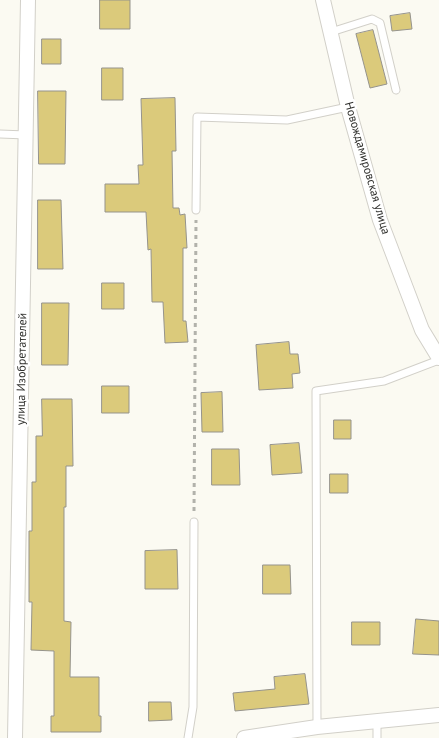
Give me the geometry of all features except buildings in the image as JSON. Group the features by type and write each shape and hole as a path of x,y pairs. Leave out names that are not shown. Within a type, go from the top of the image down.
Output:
{"street":[{"name":"улица Изобретателей","path":"15,738 28,0"},
{"name":"Новождамировская улица","path":"324,0 348,107 380,220 422,330 439,359"},
{"path":"244,738 317,727 439,714"}],"lane":[{"path":"331,32 372,19 380,23 396,90"},
{"path":"196,210 196,117 287,120 348,107"},
{"path":"0,134 26,135"},
{"path":"317,727 316,391 384,382 439,359"},
{"path":"188,738 193,707 194,522"},
{"path":"376,721 377,738"}],"path":[{"path":"194,522 196,210"}]}
